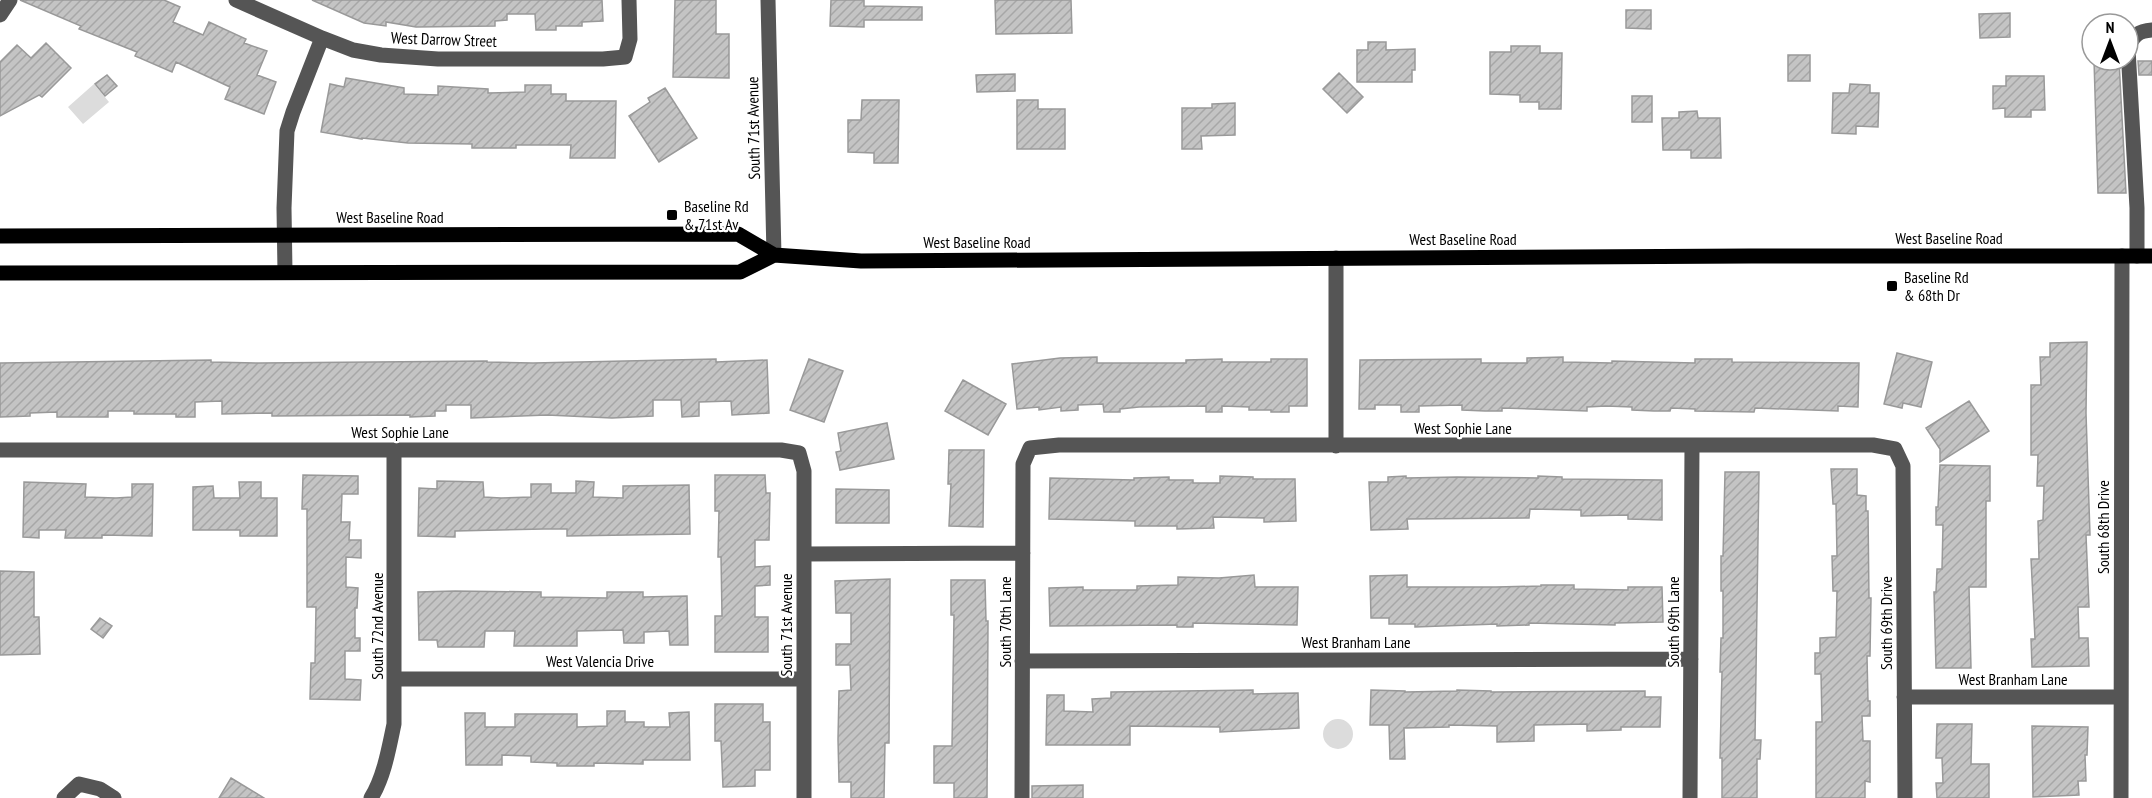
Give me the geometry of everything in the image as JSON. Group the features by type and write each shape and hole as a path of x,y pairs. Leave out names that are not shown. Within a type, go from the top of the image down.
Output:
{"main road":[{"name":"West Baseline Road","path":"0,236 738,234 774,255 861,261 2137,256"},
{"path":"0,273 740,272 774,255"}],"street":[{"path":"0,15 10,0"},
{"name":"West Darrow Street","path":"236,0 353,50 406,58 580,59 625,57 630,39 629,0"},
{"name":"South 71st Avenue","path":"768,0 774,255"},
{"path":"285,272 287,131 322,38"},
{"name":"South 68th Drive","path":"2121,798 2122,310 2137,256 2137,208 2129,72"},
{"path":"1335,258 1336,446"},
{"name":"South 69th Lane","path":"1690,798 1692,445"},
{"name":"West Sophie Lane","path":"1030,448 1059,446 1873,445 1895,449"},
{"name":"South 70th Lane","path":"1022,798 1023,464 1030,448"},
{"name":"South 69th Drive","path":"1895,449 1903,466 1905,798"},
{"name":"West Sophie Lane","path":"0,450 781,450 799,453"},
{"name":"South 72nd Avenue","path":"371,798 376,790 394,724 394,450"},
{"name":"South 71st Avenue","path":"799,453 804,471 804,798"},
{"path":"804,554 1023,554"},
{"name":"West Branham Lane","path":"1023,661 1690,659"},
{"name":"West Valencia Drive","path":"395,679 804,679"},
{"name":"West Branham Lane","path":"1904,697 2121,697"},
{"path":"64,798 78,784 100,789 114,798"}],"shaded area":[{"path":"94,84 109,102 83,124 68,107"},
{"path":"1338,719 1348,724 1353,734 1348,744 1338,749 1328,744 1323,734 1328,724"}],"building":[{"path":"20,0 164,0 180,7 173,22 203,35 209,22 246,39 244,43 267,51 257,75 276,82 264,114 225,99 230,87 176,62 172,72 135,56 137,52 79,29 81,26"},
{"path":"312,0 602,0 603,21 582,22 582,26 556,26 556,30 536,30 535,14 507,14 507,20 495,21 495,26 416,27 386,22 386,26 364,23"},
{"path":"675,0 716,0 716,34 729,34 729,78 673,77"},
{"path":"831,0 864,0 864,6 922,7 922,20 864,20 864,27 830,26"},
{"path":"995,0 1071,0 1072,33 996,34"},
{"path":"1626,10 1651,10 1651,29 1626,28"},
{"path":"2010,13 2010,37 1980,38 1979,14"},
{"path":"1368,42 1386,42 1386,50 1415,49 1415,70 1412,70 1412,82 1357,82 1357,50 1368,50"},
{"path":"46,43 71,68 42,97 39,95 0,116 0,62 17,45 31,58"},
{"path":"1511,46 1540,46 1540,53 1562,53 1561,109 1539,109 1539,102 1520,102 1520,95 1490,94 1490,52 1511,52"},
{"path":"1788,55 1810,55 1810,81 1788,81"},
{"path":"2140,61 2152,61 2152,75 2139,75"},
{"path":"2094,72 2120,72 2126,193 2098,193"},
{"path":"1339,73 1363,97 1347,113 1323,89"},
{"path":"1015,74 1015,91 977,92 976,75"},
{"path":"107,75 117,86 105,96 95,84"},
{"path":"2006,76 2044,76 2045,110 2031,110 2031,117 2005,117 2005,108 1993,109 1993,86 2006,86"},
{"path":"346,78 404,88 404,94 438,95 438,86 488,89 488,93 525,92 525,85 551,85 551,94 566,94 566,101 616,101 615,158 570,158 571,145 472,148 472,144 408,143 362,139 321,132 330,84 344,87"},
{"path":"1850,84 1870,85 1870,93 1879,93 1878,127 1856,126 1856,134 1832,133 1833,93 1849,93"},
{"path":"665,88 697,138 659,162 629,116 650,102 648,98"},
{"path":"1632,96 1652,96 1652,122 1632,122"},
{"path":"862,100 899,100 898,163 874,163 874,153 848,152 848,120 861,120"},
{"path":"1017,100 1038,100 1038,109 1065,109 1065,149 1017,149"},
{"path":"1235,103 1235,135 1201,136 1202,149 1182,149 1182,108 1212,108 1212,104"},
{"path":"1697,111 1698,118 1720,118 1721,158 1691,158 1691,150 1663,150 1662,118 1679,118 1679,112"},
{"path":"2087,342 2086,413 2090,535 2086,535 2089,607 2078,607 2079,638 2088,638 2089,666 2032,667 2031,639 2035,639 2031,559 2039,559 2038,521 2043,520 2044,486 2037,486 2038,455 2031,455 2031,385 2041,385 2040,357 2050,357 2050,343"},
{"path":"1897,353 1932,362 1921,407 1903,403 1902,408 1884,404"},
{"path":"1097,357 1097,363 1186,363 1186,360 1222,359 1222,362 1271,362 1271,359 1307,359 1307,406 1289,406 1289,412 1222,406 1222,412 1206,412 1206,406 1139,407 1120,409 1120,412 1104,412 1103,404 1078,405 1078,410 1061,411 1061,407 1039,410 1039,407 1017,409 1012,364 1060,358"},
{"path":"1563,357 1563,362 1612,363 1612,361 1695,363 1695,359 1732,359 1732,362 1859,363 1858,407 1838,406 1838,411 1755,408 1754,412 1695,411 1695,409 1671,408 1670,411 1654,411 1606,406 1587,407 1587,411 1502,408 1502,411 1462,410 1462,405 1419,406 1419,412 1401,412 1401,405 1375,405 1375,409 1359,409 1360,360 1481,359 1481,363 1527,363 1527,358"},
{"path":"716,359 716,362 767,360 769,413 732,415 731,401 699,402 699,416 682,417 681,400 653,400 653,416 612,418 547,415 471,418 471,405 446,405 446,411 435,411 435,416 272,416 272,413 222,414 222,401 195,402 195,417 108,411 108,417 57,417 57,412 0,417 0,363 211,360 211,362 259,363 487,361 533,363"},
{"path":"809,359 843,371 824,422 790,410"},
{"path":"963,380 1006,404 988,435 945,411"},
{"path":"1969,401 1989,431 1940,462 1940,449 1926,428"},
{"path":"887,423 894,459 840,470 836,452 841,451 838,433"},
{"path":"949,450 984,450 983,527 949,526 951,484 948,484"},
{"path":"1940,465 1990,466 1990,501 1986,501 1986,587 1969,587 1971,668 1936,668 1934,592 1936,592 1937,569 1942,569 1943,525 1936,525"},
{"path":"1831,469 1857,469 1857,495 1866,496 1866,511 1868,511 1869,598 1871,598 1870,656 1867,656 1870,716 1862,716 1863,741 1870,741 1870,782 1865,781 1865,798 1816,798 1816,722 1822,722 1821,674 1815,674 1815,653 1820,653 1820,638 1836,637 1837,591 1833,591 1832,556 1837,556 1836,504 1833,504"},
{"path":"1725,472 1759,472 1755,740 1761,740 1760,759 1757,759 1757,798 1722,798 1722,758 1720,758 1722,672 1720,672 1723,591 1721,591 1721,556 1723,556"},
{"path":"303,475 358,476 358,494 342,494 341,522 350,522 349,540 361,540 361,558 346,557 346,587 358,588 355,638 360,638 360,651 345,651 345,679 361,680 360,700 310,699 311,663 315,663 316,607 307,607 307,509 302,509"},
{"path":"715,475 765,475 766,493 770,493 769,540 755,540 755,567 770,566 770,585 755,586 755,617 768,617 768,652 715,652 715,616 722,616 721,557 718,557 719,511 715,511"},
{"path":"1220,476 1295,479 1296,521 1264,522 1264,518 1213,517 1214,528 1177,529 1177,526 1135,526 1135,521 1049,519 1050,478 1134,480 1134,478 1169,477 1169,480 1193,480 1193,483 1220,483"},
{"path":"1406,476 1406,478 1538,478 1538,476 1562,477 1562,479 1662,480 1662,520 1628,519 1628,515 1581,516 1581,510 1530,509 1529,518 1407,519 1408,529 1371,530 1369,482 1388,482 1388,477"},
{"path":"437,481 483,482 484,497 501,498 531,497 531,484 551,484 551,493 576,493 576,481 594,482 593,497 623,498 623,486 689,485 690,534 567,536 567,529 544,529 455,531 455,537 418,536 419,488 437,489"},
{"path":"24,482 86,484 85,497 116,498 132,497 132,484 153,484 152,536 102,535 102,538 65,538 66,530 39,530 39,538 23,537"},
{"path":"239,482 261,482 261,498 277,498 277,536 240,536 240,530 193,530 193,487 213,486 214,498 240,498"},
{"path":"836,489 889,490 889,523 836,523"},
{"path":"0,571 34,572 34,617 39,617 40,654 0,655"},
{"path":"1254,575 1255,587 1298,587 1297,625 1193,623 1193,627 1177,627 1177,625 1050,626 1049,588 1137,590 1137,586 1178,585 1178,577 1219,578"},
{"path":"1407,575 1407,587 1574,585 1574,589 1628,590 1628,587 1662,587 1663,622 1615,623 1615,625 1529,623 1529,625 1415,627 1415,624 1389,624 1389,618 1371,618 1370,576"},
{"path":"890,579 889,743 885,743 884,798 851,798 851,782 839,782 838,739 839,691 851,690 850,665 836,665 836,644 851,644 851,613 836,613 835,581"},
{"path":"951,580 985,580 986,621 988,621 987,798 954,798 954,783 934,783 934,746 952,746 954,615 951,615"},
{"path":"418,592 541,592 541,597 607,598 607,592 643,592 643,597 687,596 688,645 670,645 669,631 644,632 644,643 624,643 623,630 577,631 577,646 514,646 515,631 485,631 484,647 438,647 437,640 419,640"},
{"path":"100,618 112,626 103,638 91,629"},
{"path":"1253,690 1253,694 1298,693 1299,728 1220,732 1220,727 1130,726 1130,745 1046,745 1047,695 1064,695 1064,711 1093,712 1092,699 1111,698 1111,692"},
{"path":"1371,690 1405,692 1645,691 1645,697 1661,697 1660,727 1621,727 1621,730 1587,731 1587,724 1534,725 1534,741 1497,742 1497,726 1449,725 1449,727 1404,728 1405,759 1390,759 1389,725 1370,725"},
{"path":"715,704 763,704 763,722 770,722 770,770 755,770 755,786 723,787 721,741 715,741"},
{"path":"607,711 625,711 625,722 644,722 644,727 670,727 669,713 689,712 690,760 643,760 643,764 594,763 594,766 557,766 557,763 531,762 531,756 502,755 502,765 466,765 465,713 485,713 485,727 515,727 515,714 577,714 577,727 607,726"},
{"path":"1937,724 1972,724 1971,764 1989,764 1989,798 1937,798 1936,783 1943,783 1942,758 1936,758"},
{"path":"2032,726 2088,727 2087,755 2085,755 2086,781 2078,781 2079,795 2033,797"},
{"path":"231,778 264,798 219,798"},
{"path":"1083,785 1083,798 1032,798 1032,786"}],"place":[{"name":"Baseline Rd & 71st Av","path":"672,215"},
{"name":"Baseline Rd & 68th Dr","path":"1892,286"}]}
